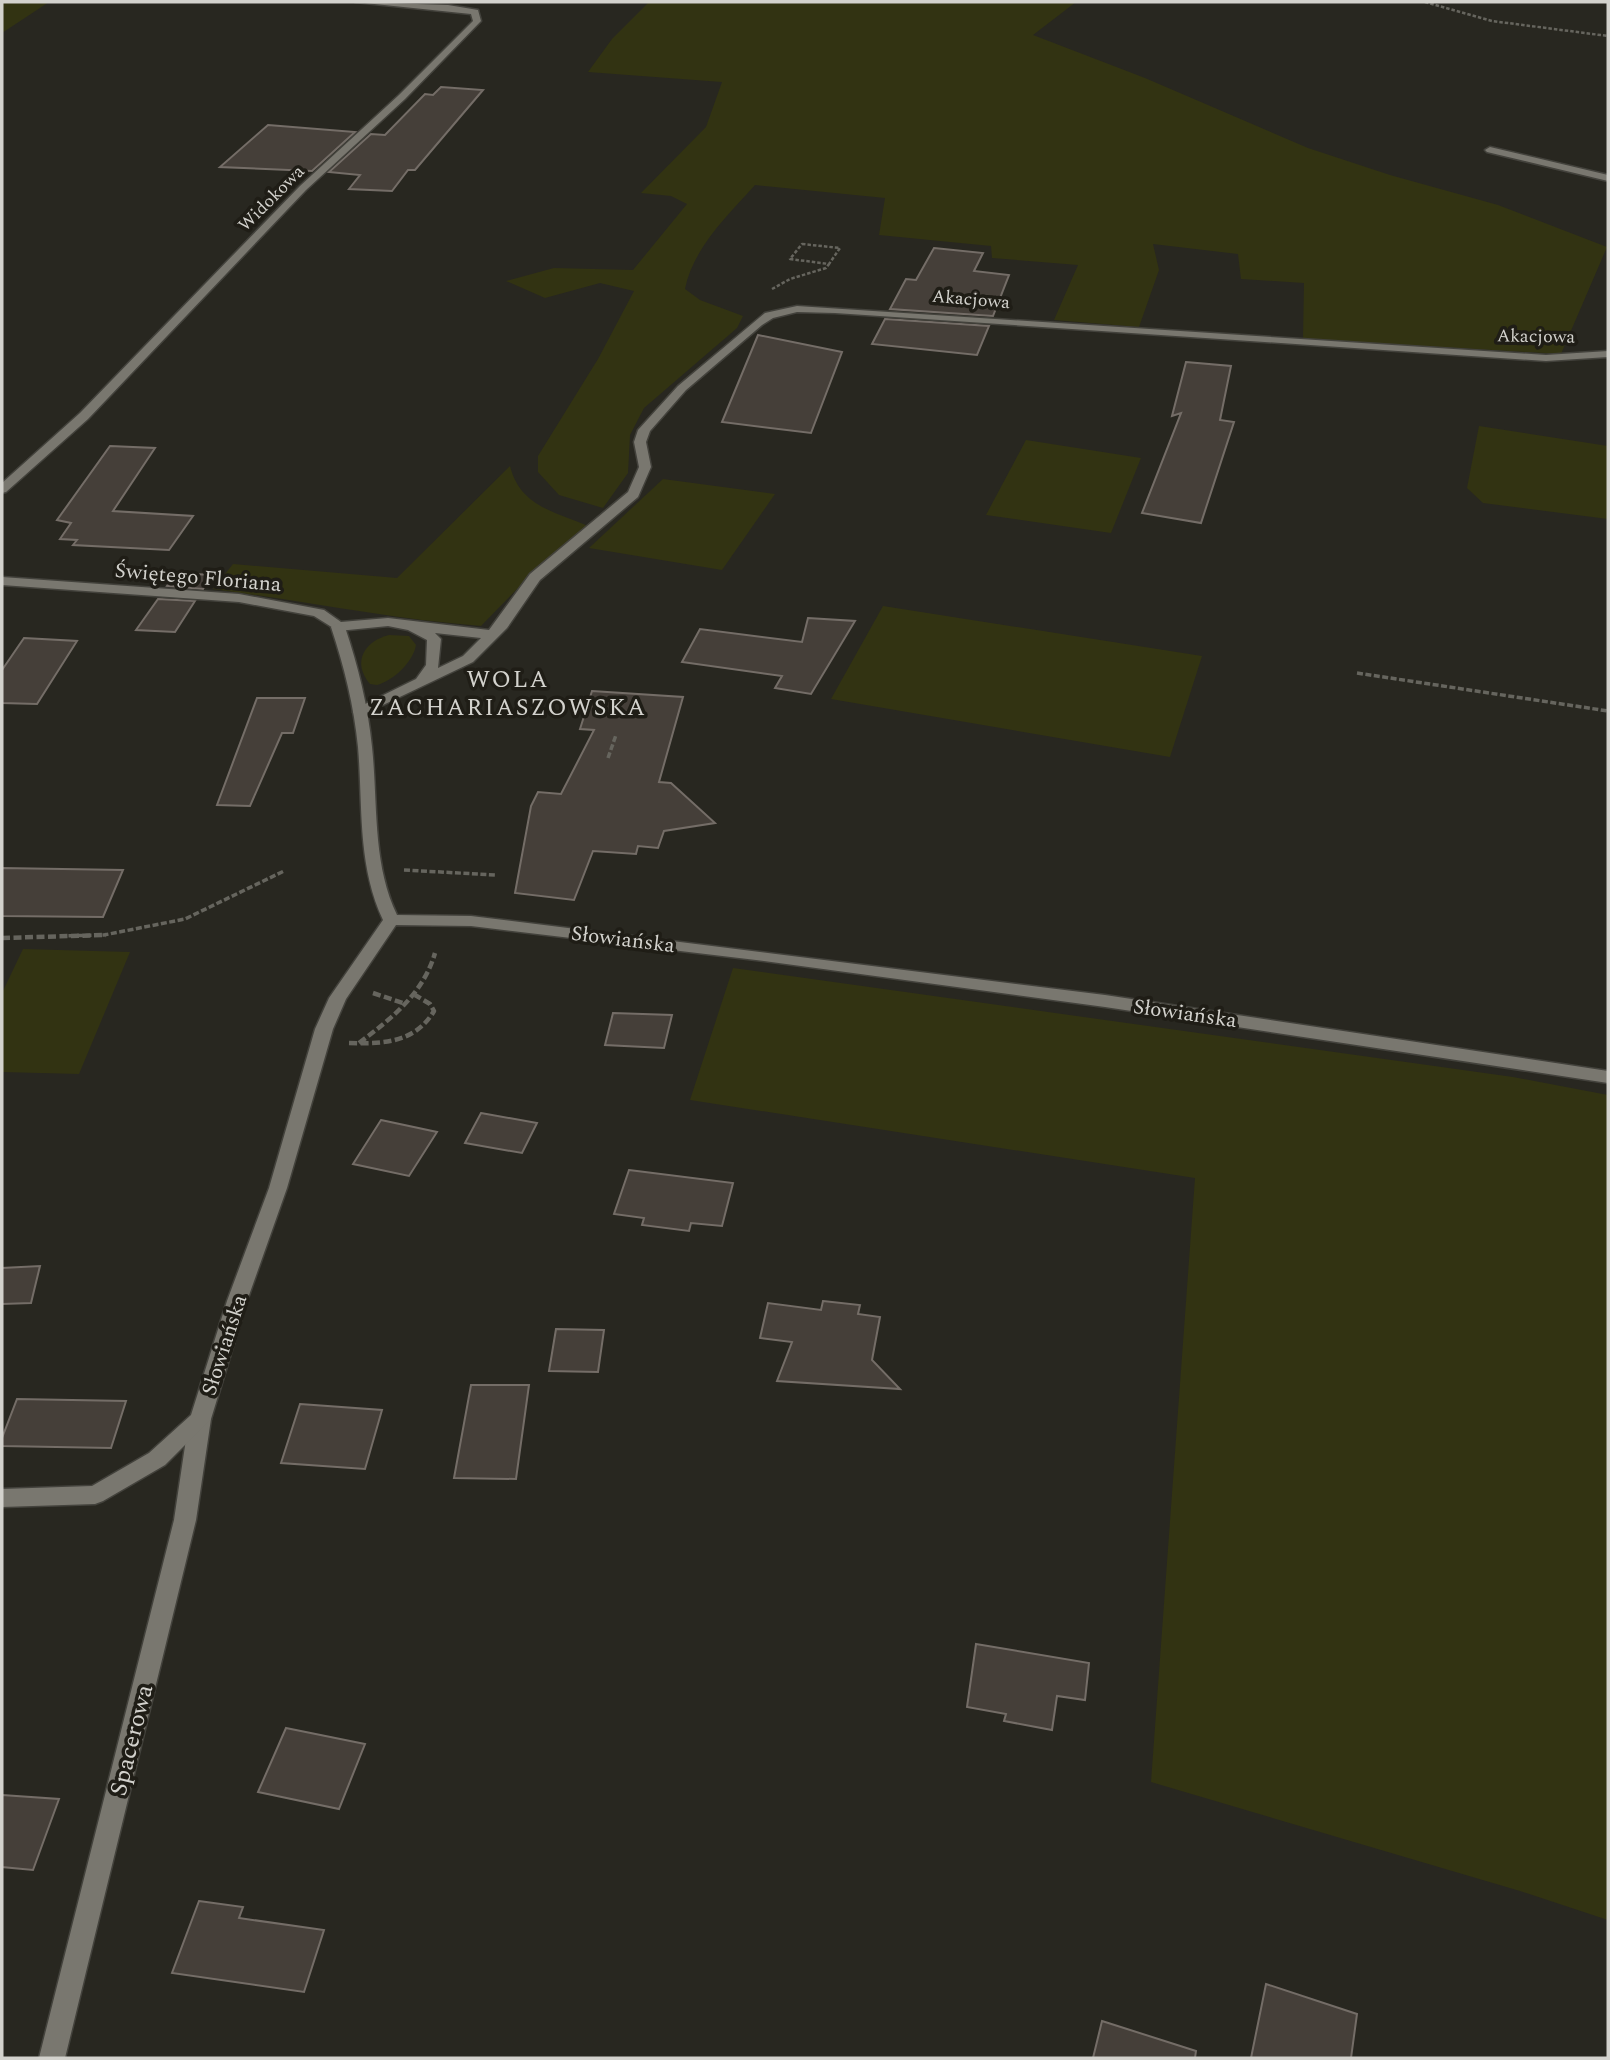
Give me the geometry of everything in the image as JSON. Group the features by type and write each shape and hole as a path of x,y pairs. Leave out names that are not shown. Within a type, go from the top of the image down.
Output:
{"street":[{"name":"Widokowa","path":"2,489 84,416 303,188 402,97 477,21 475,12 448,7 359,2"},
{"path":"1490,150 1608,178"},
{"name":"Akacjowa","path":"360,712 468,659 492,635 535,578 634,494 645,467 640,442 644,430 657,415 682,388 769,315 813,309 944,315 1307,344 1546,358 1608,354"},
{"name":"Świętego Floriana","path":"2,581 239,598 319,613 338,627"},
{"path":"391,920 383,907 376,884 360,712 338,627 386,623 492,635"},
{"path":"411,626 435,639 433,665 422,681"},
{"name":"Słowiańska","path":"2,1498 95,1495 157,1459 200,1419 237,1301 278,1188 324,1029 338,998 391,920 471,921 756,955 1105,1001 1608,1077"},
{"name":"Spacerowa","path":"52,2058 185,1520 200,1419"}],"path":[{"path":"1425,2 1449,12 1488,20 1608,36"},
{"path":"763,297 780,284 817,272 829,264 840,248 802,244 790,260 829,264"},
{"path":"1357,673 1608,711"},
{"path":"608,758 616,735"},
{"path":"400,869 495,875"},
{"path":"2,938 104,934 185,919 284,871"},
{"path":"358,1044 415,995 435,953"},
{"path":"370,992 406,1004"},
{"path":"345,1043 379,1045 394,1042 425,1027 435,1011 430,1004 415,995"}],"shaded area":[{"path":"2,2 49,2 2,33"},
{"path":"649,2 1076,2 1033,35 1145,78 1308,148 1390,175 1498,205 1607,247 1561,354 1303,339 1304,283 1241,279 1238,254 1153,244 1159,270 1139,327 1054,320 1078,265 992,258 991,246 879,235 885,198 755,185 723,220 704,246 689,274 685,289 700,300 743,316 737,328 644,408 630,435 628,473 603,508 559,495 538,472 538,456 598,359 634,291 600,283 545,298 506,281 554,268 633,270 687,204 671,196 641,193 706,127 722,82 588,72 612,39"},
{"path":"1479,426 1608,446 1608,519 1483,503 1467,488"},
{"path":"1026,440 1141,458 1111,533 986,515"},
{"path":"510,466 521,490 530,499 588,526 517,589 481,626 213,589 233,564 397,578"},
{"path":"663,479 775,494 722,570 589,548"},
{"path":"883,606 1202,656 1170,757 831,699"},
{"path":"389,635 409,636 416,645 414,651 407,664 396,675 383,683 370,684 362,668 363,653 373,642"},
{"path":"23,949 130,952 79,1074 2,1072 2,993"},
{"path":"733,968 1513,1077 1608,1095 1608,1920 1520,1891 1151,1782 1195,1178 690,1100"}],"building":[{"path":"441,87 483,90 415,170 408,170 392,191 349,189 360,175 329,172 371,134 385,135 425,94 433,95"},
{"path":"268,125 355,132 312,171 220,167"},
{"path":"934,248 983,253 974,271 1009,275 993,316 890,309 906,279 916,280"},
{"path":"885,319 989,326 977,355 872,344"},
{"path":"758,335 842,352 811,433 722,422"},
{"path":"1186,362 1231,366 1220,420 1234,422 1201,523 1142,513 1181,413 1172,416"},
{"path":"110,446 155,448 113,511 193,516 169,550 73,545 77,540 60,539 71,523 57,520"},
{"path":"176,573 211,575 203,589 167,586"},
{"path":"158,599 195,601 175,632 136,630"},
{"path":"808,618 855,621 811,694 775,688 782,676 682,662 700,629 802,642"},
{"path":"24,638 77,641 37,704 2,703 2,670"},
{"path":"592,691 683,697 659,782 671,783 715,823 664,831 658,848 638,846 636,854 593,851 574,900 515,893 531,806 538,792 561,794 594,730 580,729"},
{"path":"257,698 305,698 293,733 282,733 250,806 217,805"},
{"path":"2,868 123,870 103,917 2,916"},
{"path":"613,1013 672,1015 664,1048 605,1045"},
{"path":"481,1113 537,1123 522,1153 465,1143"},
{"path":"381,1120 437,1132 409,1176 353,1164"},
{"path":"629,1170 733,1183 722,1226 691,1223 689,1231 642,1225 644,1218 614,1214"},
{"path":"40,1266 31,1303 2,1304 2,1268"},
{"path":"823,1301 860,1305 858,1314 880,1317 872,1360 900,1389 777,1381 792,1342 760,1338 768,1303 821,1310"},
{"path":"556,1329 604,1330 598,1372 549,1371"},
{"path":"471,1385 529,1385 516,1479 454,1478"},
{"path":"17,1399 126,1401 111,1448 2,1446 2,1438"},
{"path":"300,1404 382,1410 365,1469 281,1463"},
{"path":"976,1644 1089,1663 1085,1700 1057,1696 1052,1730 1004,1721 1006,1714 967,1707"},
{"path":"286,1728 365,1744 339,1809 258,1792"},
{"path":"2,1795 59,1799 33,1870 2,1867"},
{"path":"199,1901 243,1907 239,1918 324,1930 304,1992 172,1973"},
{"path":"1266,1984 1357,2014 1351,2058 1251,2058"},
{"path":"1102,2021 1196,2051 1195,2058 1093,2058"}],"district":[{"name":"WOLA ZACHARIASZOWSKA","path":"508,693"}]}
